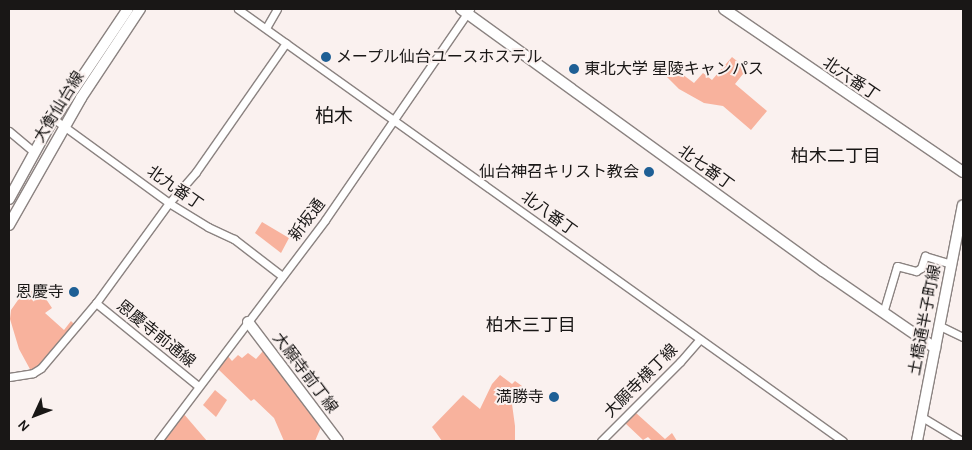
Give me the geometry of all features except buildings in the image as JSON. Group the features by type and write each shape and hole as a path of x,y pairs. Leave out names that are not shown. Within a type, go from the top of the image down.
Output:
{"street":[{"name":"大衡仙台線","path":"9,199 11,186 128,9"},
{"name":"大衡仙台線","path":"9,225 81,98 140,9"},
{"name":"北八番丁","path":"238,9 843,441"},
{"path":"266,28 277,9"},
{"name":"新坂通","path":"158,441 341,197 466,10"},
{"name":"北七番丁","path":"466,10 883,313 935,348"},
{"name":"北六番丁","path":"727,10 963,172"},
{"path":"9,378 33,373 40,368 96,303 169,203 196,172 286,43"},
{"name":"北九番丁","path":"54,119 169,203 208,227 234,239 282,276"},
{"path":"9,131 34,152"},
{"path":"11,186 24,196"},
{"name":"土橋通半子町線","path":"917,441 963,205"},
{"path":"9,230 15,214"},
{"path":"883,313 897,266 916,271 922,268 925,256 951,264"},
{"name":"恩慶寺前通線","path":"96,303 198,386"},
{"name":"大願寺前丁線","path":"248,322 338,441"},
{"path":"940,326 963,337"},
{"name":"大願寺横丁線","path":"600,441 680,362 700,339"},
{"path":"922,417 962,441"}],"shaded area":[{"path":"732,57 747,69 735,84 767,111 751,130 723,106 704,103 679,89 664,74 670,65 694,83 703,73 712,80"},
{"path":"262,222 289,238 281,253 255,233"},
{"path":"38,287 52,308 45,313 64,330 71,321 75,325 40,366 31,371 19,349 10,319 11,310 18,300"},
{"path":"263,351 321,427 315,441 284,441 274,418 254,399 251,401 217,368 227,355 232,361 238,355 242,358 248,353 256,359"},
{"path":"500,375 512,384 515,381 522,386 512,404 515,441 442,441 432,427 463,395 480,409 492,384"},
{"path":"215,390 227,400 216,417 203,405"},
{"path":"183,413 207,441 162,441"},
{"path":"636,413 665,439 672,433 677,441 652,441 648,437 643,440 625,423"}],"place":[{"name":"メープル仙台ユースホステル","path":"326,57"},
{"name":"東北大学 星陵キャンパス","path":"574,69"},
{"name":"仙台神召キリスト教会","path":"649,172"},
{"name":"恩慶寺","path":"74,292"},
{"name":"満勝寺","path":"554,397"}],"district":[{"name":"柏木","path":"334,117"},
{"name":"柏木二丁目","path":"836,156"},
{"name":"柏木三丁目","path":"531,325"}]}
